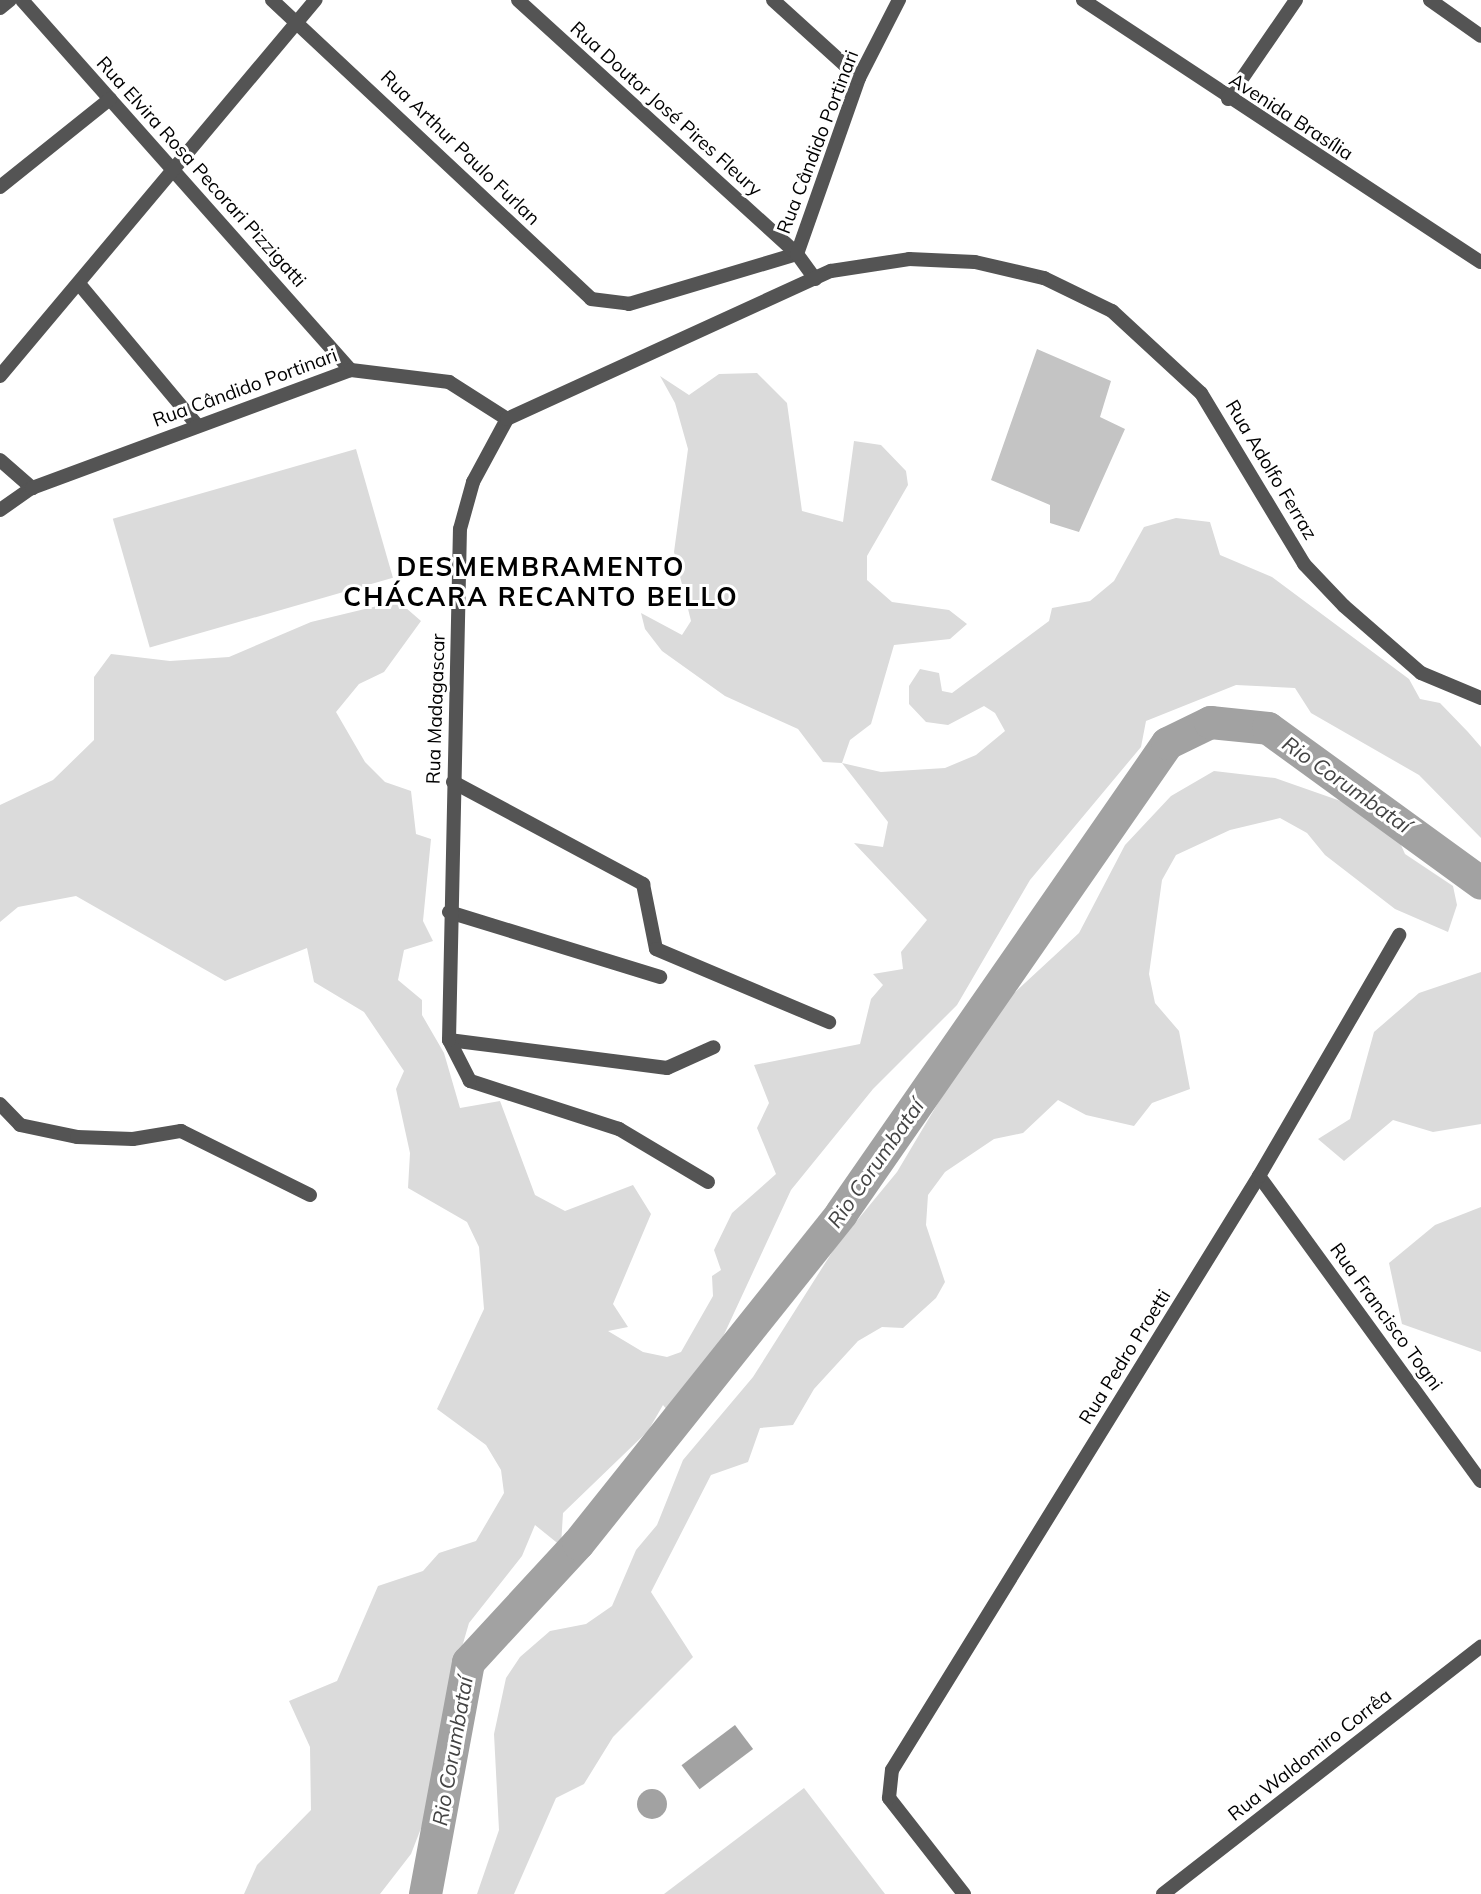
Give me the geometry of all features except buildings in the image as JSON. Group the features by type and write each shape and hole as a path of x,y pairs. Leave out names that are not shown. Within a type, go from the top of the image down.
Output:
{"street":[{"path":"0,8 10,0"},
{"name":"Rua Elvira Rosa Pecorari Pizzigatti","path":"22,0 351,370"},
{"name":"Rua Arthur Paulo Furlan","path":"272,0 295,26 359,79 591,299 629,304"},
{"path":"0,376 80,285 316,0"},
{"name":"Rua Doutor José Pires Fleury","path":"518,0 797,254 815,279"},
{"path":"773,0 859,78"},
{"name":"Rua Cândido Portinari","path":"629,304 797,254 859,78 899,0"},
{"name":"Avenida Brasília","path":"1083,0 1228,99 1481,262"},
{"path":"1228,99 1296,0"},
{"path":"1430,0 1481,36"},
{"path":"0,187 110,100"},
{"name":"Rua Adolfo Ferraz","path":"815,279 909,259 975,262 1045,278 1112,311 1201,393 1304,564 1344,606 1421,673 1481,698"},
{"path":"508,419 815,279"},
{"path":"80,285 197,425"},
{"name":"Rua Cândido Portinari","path":"0,510 32,488 351,370 449,382 508,419"},
{"name":"Rua Madagascar","path":"508,419 473,482 460,529 449,912 449,1040 470,1080 620,1129 708,1182"},
{"path":"0,460 32,488"},
{"path":"453,782 643,884 656,949 829,1022"},
{"path":"449,912 660,977"},
{"name":"Rua Pedro Proetti","path":"964,1894 889,1798 892,1770 1259,1176 1399,935"},
{"path":"449,1040 667,1068 714,1047"},
{"path":"0,1104 20,1125 77,1138 133,1139 181,1130 310,1195"},
{"name":"Rua Francisco Togni","path":"1259,1176 1481,1481"},
{"name":"Rua Waldomiro Corrêa","path":"1163,1894 1481,1646"}],"shaded area":[{"path":"757,373 787,403 802,511 843,522 854,441 881,445 906,471 908,485 867,556 867,580 892,602 949,610 967,624 950,639 894,645 871,724 850,740 842,763 823,762 798,729 725,696 662,651 645,629 641,613 682,635 691,621 674,552 688,449 675,403 660,376 689,395 719,374"},
{"path":"356,449 393,578 150,648 113,519"},
{"path":"1176,518 1210,522 1220,555 1272,577 1409,679 1420,699 1440,703 1468,732 1481,747 1481,838 1419,775 1311,713 1295,688 1236,685 1146,721 1141,747 1030,880 957,1005 873,1089 791,1190 715,1354 671,1415 663,1405 648,1431 563,1513 561,1546 535,1525 522,1556 469,1623 447,1698 432,1800 411,1854 380,1894 244,1894 257,1865 311,1810 310,1747 289,1701 337,1681 378,1586 423,1571 439,1553 476,1541 504,1493 501,1470 486,1445 437,1409 484,1309 479,1247 467,1222 408,1188 410,1153 396,1089 404,1071 364,1012 314,982 307,948 225,981 76,896 18,907 0,922 0,805 53,780 94,740 94,677 111,654 170,661 229,657 311,622 398,601 421,621 384,672 359,684 336,712 365,762 385,782 411,791 416,834 431,839 423,921 433,941 404,950 398,980 422,1000 422,1015 444,1053 460,1108 500,1101 535,1195 565,1211 633,1185 651,1214 613,1304 628,1327 608,1331 643,1352 667,1357 681,1352 713,1296 712,1276 721,1270 714,1250 732,1213 776,1174 757,1128 769,1103 754,1065 860,1044 871,999 883,985 873,974 903,969 901,952 927,920 854,843 883,847 888,822 842,763 881,772 945,768 976,755 1005,731 995,713 984,706 948,725 926,722 909,704 909,686 920,669 939,673 942,691 952,693 1049,621 1052,608 1090,601 1114,581 1144,527"},
{"path":"1214,771 1275,778 1389,818 1405,854 1453,886 1457,905 1448,932 1395,909 1325,855 1307,833 1280,818 1230,830 1176,855 1162,880 1149,974 1155,1003 1179,1031 1190,1089 1152,1103 1134,1126 1086,1115 1058,1100 1023,1133 994,1139 945,1172 928,1195 926,1225 945,1282 936,1298 903,1328 882,1327 858,1341 814,1389 793,1425 760,1428 748,1462 711,1475 651,1592 693,1657 613,1737 584,1784 556,1798 514,1894 477,1894 499,1830 494,1734 506,1678 520,1657 550,1631 586,1624 612,1606 636,1550 657,1525 683,1460 753,1377 836,1246 897,1172 969,1051 1012,995 1079,933 1125,845 1171,796"},
{"path":"1481,972 1481,1124 1433,1132 1393,1120 1344,1161 1318,1139 1350,1119 1374,1032 1419,993"},
{"path":"1481,1207 1481,1352 1402,1324 1389,1263 1435,1225"},
{"path":"735,1725 753,1749 700,1789 681,1765"},
{"path":"804,1788 885,1894 664,1894"},
{"path":"652,1789 663,1793 667,1804 663,1815 652,1819 641,1815 637,1804 641,1793"}],"waterway":[{"name":"Rio Corumbataí","path":"425,1894 468,1662 578,1543 841,1213 1167,743 1210,722 1268,728 1481,883"}],"district":[{"name":"DESMEMBRAMENTO CHÁCARA RECANTO BELLO","path":"541,582"}]}
